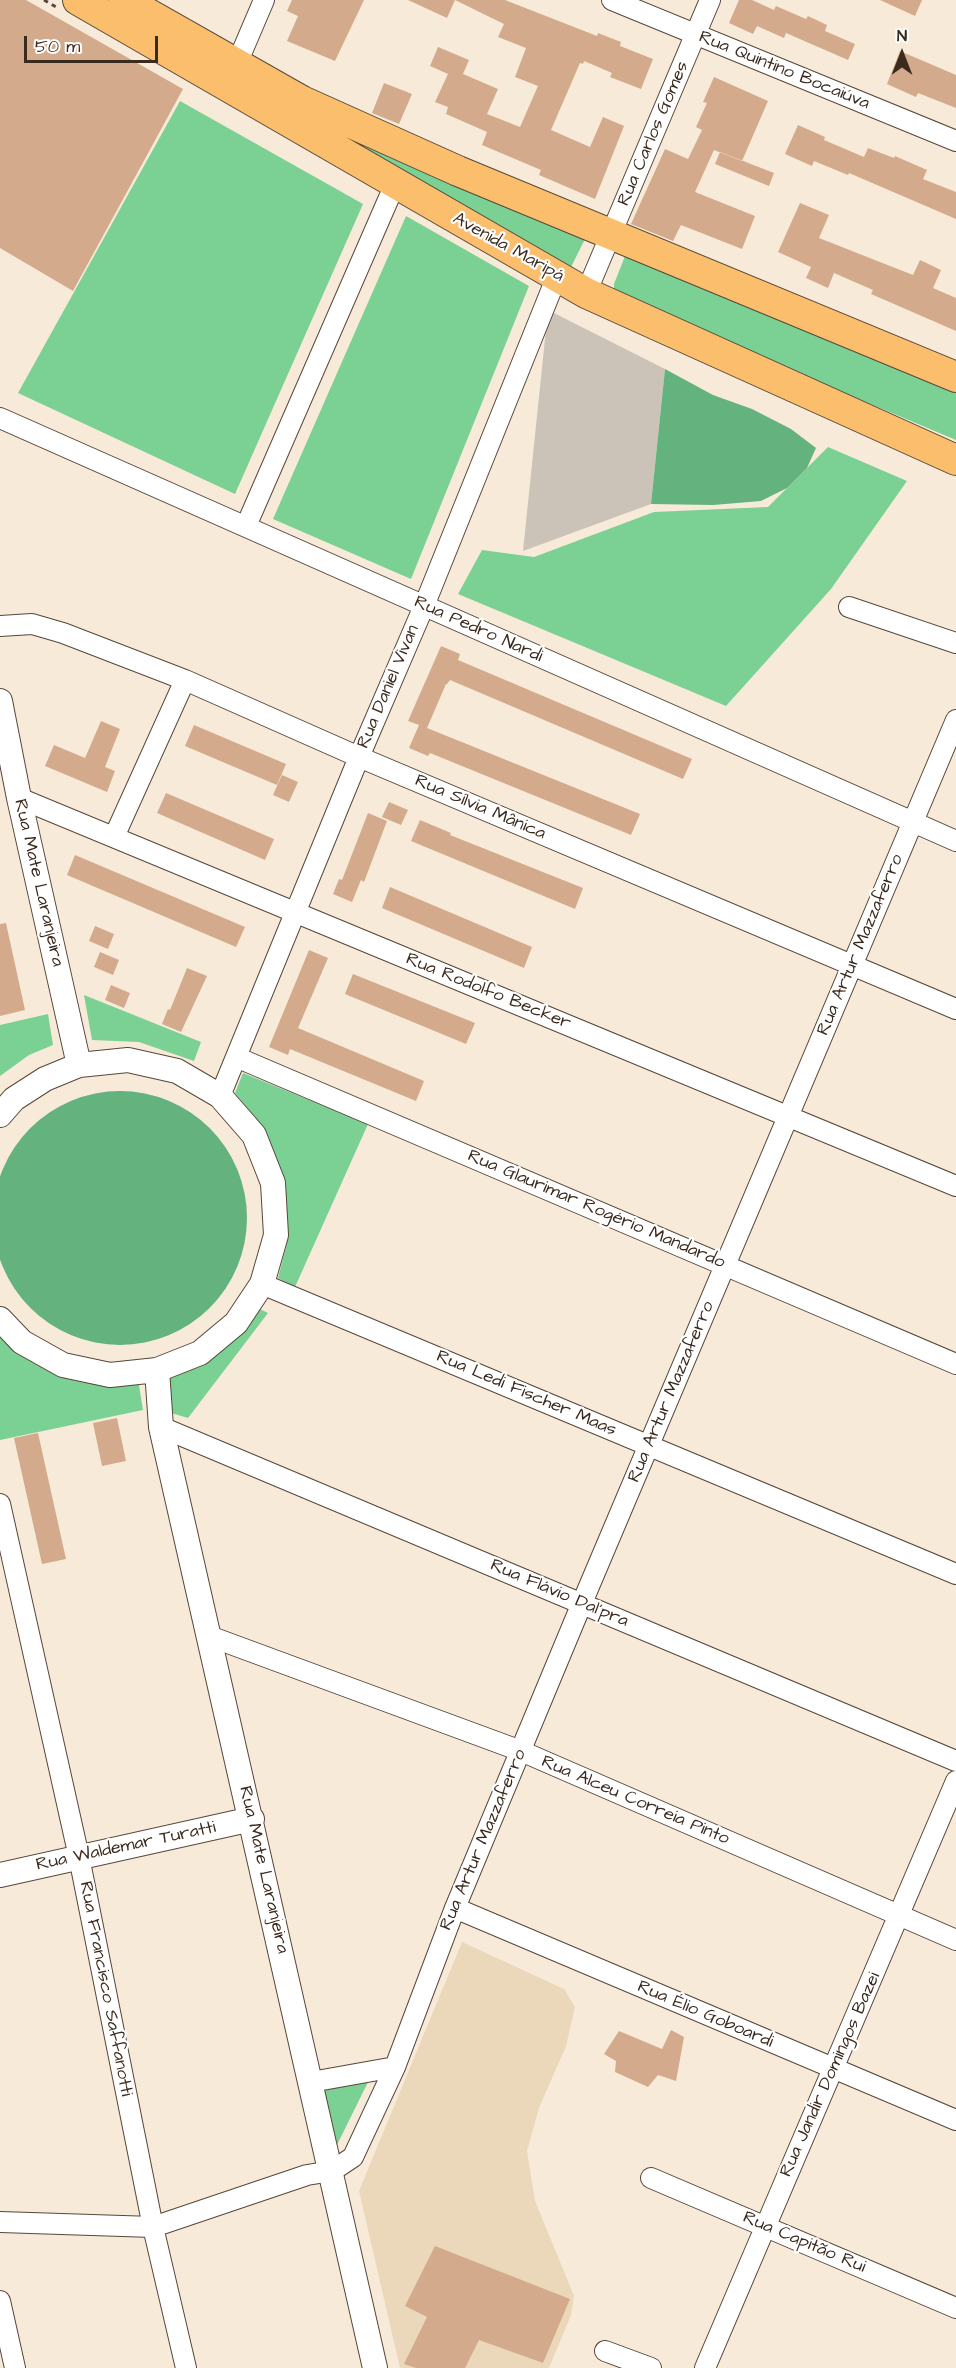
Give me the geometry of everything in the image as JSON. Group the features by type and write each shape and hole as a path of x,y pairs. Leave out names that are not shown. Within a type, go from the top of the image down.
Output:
{"main road":[{"name":"Avenida Maripá","path":"78,0 232,75 302,100 458,171 956,377"},
{"name":"Avenida Maripá","path":"124,0 395,184 586,293 956,460"}],"street":[{"path":"232,75 264,0"},
{"name":"Rua Quintino Bocaiúva","path":"612,0 956,141"},
{"name":"Rua Carlos Gomes","path":"586,293 710,0"},
{"path":"246,526 395,184"},
{"name":"Rua Daniel Vivan","path":"220,1096 424,606 556,276"},
{"name":"Rua Pedro Nardi","path":"0,418 956,841"},
{"path":"849,607 956,643"},
{"name":"Rua Sílvia Mânica","path":"0,626 32,624 63,633 185,680 359,758 956,1009"},
{"path":"114,837 185,680"},
{"name":"Rua Mate Laranjeira","path":"0,701 19,798 79,1065"},
{"name":"Rua Artur Mazzaferro","path":"0,2222 153,2227 307,2175 332,2171 353,2157 394,2067 455,1908 956,720"},
{"name":"Rua Rodolfo Becker","path":"19,798 956,1186"},
{"name":"Rua Glaurimar Rogério Mandardo","path":"236,1058 956,1364"},
{"path":"0,1115 14,1099 45,1079 79,1065 128,1060 177,1071 220,1096 254,1135 273,1183 276,1235 262,1284 236,1323 200,1353 157,1371 110,1375 63,1365 22,1342 0,1319"},
{"name":"Rua Ledi Fischer Maas","path":"262,1284 956,1574"},
{"name":"Rua Mate Laranjeira","path":"157,1371 161,1427 252,1819 375,2368"},
{"name":"Rua Flávio Dal'pra","path":"161,1427 956,1761"},
{"name":"Rua Francisco Saffanotti","path":"0,1504 79,1857 153,2227 186,2368"},
{"name":"Rua Alceu Correia Pinto","path":"209,1636 521,1751 956,1940"},
{"name":"Rua Jandir Domingos Bazei","path":"705,2368 956,1781"},
{"name":"Rua Waldemar Turatti","path":"0,1875 252,1819"},
{"name":"Rua Élio Goboardi","path":"455,1908 956,2120"},
{"path":"311,2082 394,2067"},
{"name":"Rua Capitão Rui","path":"651,2178 956,2308"},
{"path":"0,2301 15,2368"},
{"path":"605,2351 651,2368"}],"shaded area":[{"path":"548,310 665,369 651,504 523,551"},
{"path":"462,1942 564,1989 575,2007 566,2046 539,2108 527,2151 535,2201 574,2296 571,2315 549,2368 400,2368 359,2191"}],"green space":[{"path":"270,93 587,235 569,271"},
{"path":"180,101 363,204 235,494 18,393"},
{"path":"406,216 529,286 411,579 273,519"},
{"path":"625,256 956,389 956,440 619,298 614,290 614,284"},
{"path":"665,369 713,395 752,409 791,429 816,448 807,468 787,488 761,501 713,505 651,504"},
{"path":"828,447 907,481 831,589 726,706 458,594 482,550 534,557 654,512 768,507"},
{"path":"84,995 201,1042 194,1061 139,1042 92,1040"},
{"path":"48,1014 53,1045 29,1055 0,1076 0,1025"},
{"path":"243,1073 368,1124 295,1287 278,1278 286,1247 288,1224 285,1193 268,1139 255,1117 235,1093"},
{"path":"108,1091 132,1091 169,1100 191,1112 210,1128 226,1147 238,1169 245,1193 247,1218 245,1243 238,1267 226,1289 210,1308 191,1324 169,1336 132,1345 108,1345 71,1336 49,1324 22,1299 2,1267 -2,1255 -7,1230 -7,1206 2,1169 14,1147 39,1120 71,1100 83,1096"},
{"path":"258,1308 268,1313 188,1418 171,1413 166,1380 199,1366"},
{"path":"0,1333 112,1385 139,1385 143,1410 0,1440"},
{"path":"370,2078 335,2149 322,2088"}],"building":[{"path":"0,0 26,0 183,89 73,291 0,248"},
{"path":"292,0 364,0 335,61 287,41 298,16 287,11"},
{"path":"408,0 455,0 447,18"},
{"path":"455,0 505,0 597,36 598,33 621,42 620,46 653,59 641,89 610,77 612,73 584,61 583,64 580,63 551,130 590,147 603,117 624,126 595,199 539,175 541,170 482,145 487,132 446,114 448,107 435,102 448,74 430,66 438,47 469,60 463,74 498,89 487,114 520,127 538,86 515,77 526,48 498,37 504,24"},
{"path":"739,0 752,0 774,10 776,6 806,19 808,16 827,25 825,31 855,44 848,60 786,33 784,38 757,26 753,34 729,23"},
{"path":"880,0 922,0 915,16"},
{"path":"900,51 956,75 956,108 918,93 916,97 887,84"},
{"path":"714,77 768,101 742,161 714,150 695,192 755,216 742,249 681,225 673,241 631,224 665,149 688,159 702,130 696,127 707,103 703,102"},
{"path":"384,83 412,94 399,124 372,113"},
{"path":"798,125 825,137 824,140 864,157 868,148 894,158 895,156 927,170 923,179 956,192 956,219 849,173 848,175 814,161 812,166 785,154"},
{"path":"720,152 774,173 769,186 715,164"},
{"path":"800,203 829,215 819,238 913,275 920,260 941,270 933,288 956,298 956,331 871,294 873,290 834,273 828,288 806,278 811,267 778,252"},
{"path":"441,646 460,654 458,660 692,759 683,779 450,680 446,684 427,728 640,814 631,835 430,753 428,756 409,748 419,725 408,721"},
{"path":"101,721 120,729 105,767 115,771 107,792 45,766 54,745 85,758"},
{"path":"194,725 286,764 277,785 185,746"},
{"path":"282,775 298,782 289,802 273,795"},
{"path":"166,793 274,839 265,860 157,813"},
{"path":"389,802 408,810 401,825 382,817"},
{"path":"368,813 387,821 364,882 361,880 352,902 333,894 339,879 342,880"},
{"path":"420,820 451,833 450,835 583,888 575,909 411,841"},
{"path":"75,855 245,927 236,947 67,875"},
{"path":"390,887 532,947 524,968 382,908"},
{"path":"6,923 25,1010 0,1016 0,924"},
{"path":"95,926 114,934 108,949 89,941"},
{"path":"309,950 328,958 298,1028 424,1081 416,1101 290,1049 288,1055 269,1047"},
{"path":"100,952 119,960 113,975 94,967"},
{"path":"187,968 207,976 181,1032 162,1024"},
{"path":"353,974 475,1023 466,1044 345,994"},
{"path":"111,985 130,993 124,1008 105,1000"},
{"path":"117,1418 126,1461 102,1466 93,1423"},
{"path":"38,1433 66,1559 42,1564 14,1438"},
{"path":"671,2030 684,2037 676,2081 658,2075 648,2087 615,2072 616,2061 604,2054 619,2031 662,2049"},
{"path":"435,2246 570,2299 543,2363 479,2340 465,2368 416,2368 404,2364 427,2317 405,2306"}]}
